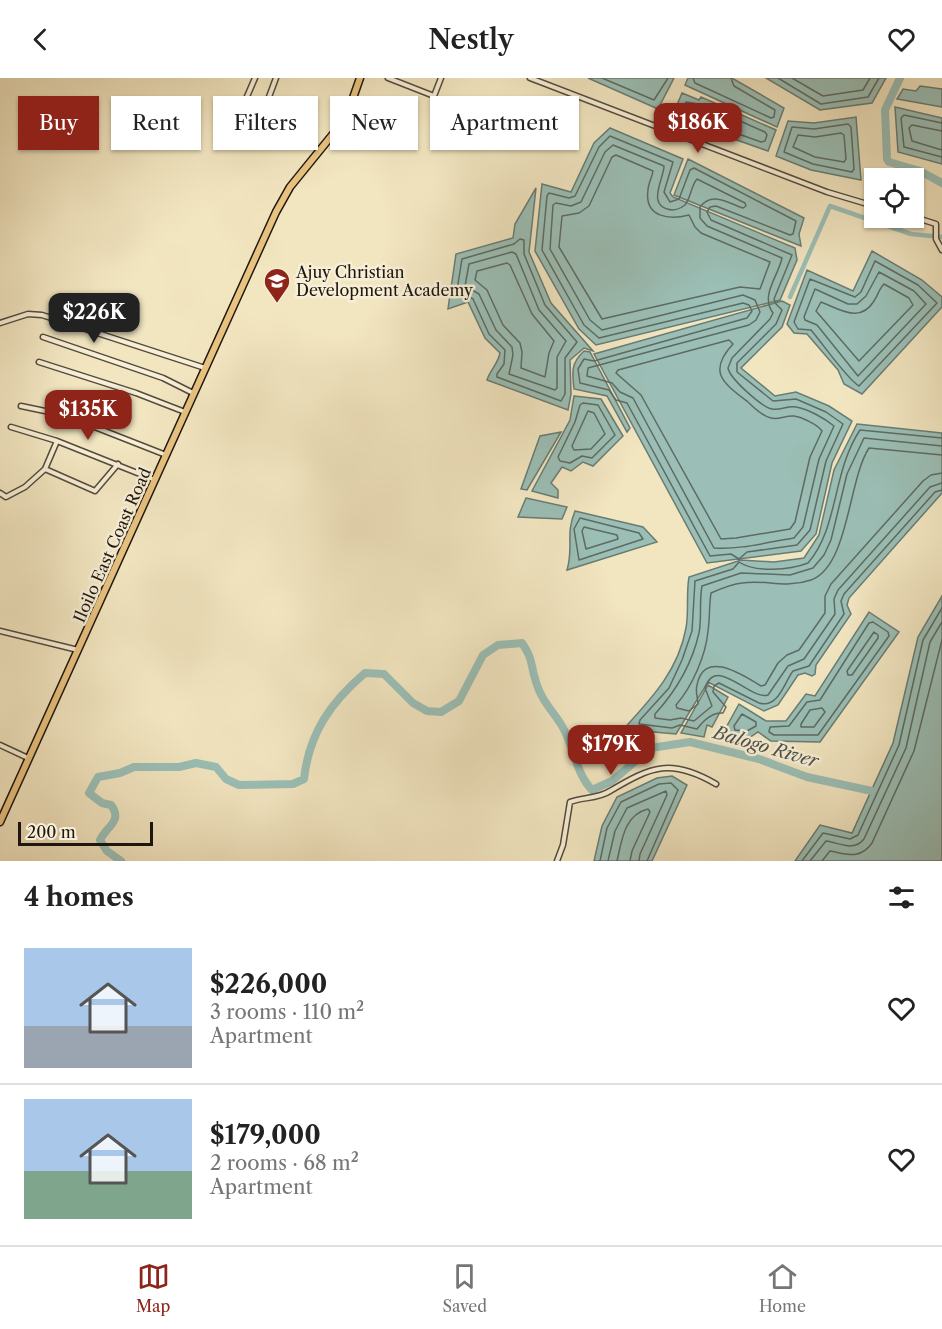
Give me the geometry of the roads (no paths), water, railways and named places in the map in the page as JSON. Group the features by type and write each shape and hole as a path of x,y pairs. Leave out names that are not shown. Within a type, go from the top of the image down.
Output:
{"main road":[{"name":"Iloilo East Coast Road","path":"0,822 276,212 290,188 345,118 360,78"}],"street":[{"path":"247,96 255,78"},
{"path":"269,96 276,78"},
{"path":"388,78 434,96 441,78"},
{"path":"404,84 408,78"},
{"path":"530,78 827,192 864,203"},
{"path":"924,220 936,224 936,238 942,250"},
{"path":"0,323 28,314 42,315 205,368"},
{"path":"43,338 163,378 193,393"},
{"path":"39,362 136,393 186,412"},
{"path":"21,405 64,415 167,455"},
{"path":"11,427 57,441 156,480"},
{"path":"0,493 6,497 25,487 45,469 57,441"},
{"path":"45,469 95,491 118,464"},
{"path":"0,631 79,651"},
{"path":"0,745 28,758"},
{"path":"557,861 563,845 570,802 609,792 620,783 667,767 680,767 716,784"}],"water":[{"path":"588,78 674,78 658,109"},
{"path":"688,78 732,78 784,108 777,127 685,85"},
{"path":"766,78 886,78 872,103 820,110"},
{"path":"920,86 942,89 942,107 897,99 903,89 916,91"},
{"path":"682,93 699,100 701,97 776,130 768,151 672,117"},
{"path":"895,107 942,118 942,164 898,152"},
{"path":"856,117 861,180 811,170 776,156 788,121 814,123"},
{"path":"610,128 683,159 670,193 673,197 795,248 797,260 780,300 596,345 579,329 535,251 542,184 571,192 594,143"},
{"path":"688,159 804,218 799,234 801,246 674,195"},
{"path":"536,188 529,252 551,303 593,351 584,348 570,360 571,394 568,410 487,380 500,353 485,338 468,302 448,309 456,254 513,238 515,224"},
{"path":"872,251 922,280 942,297 942,307 862,394 844,384 838,370 807,334 794,333 787,324 807,270 853,291"},
{"path":"782,301 790,305 782,327 741,368 775,396 796,392 829,406 852,421 832,463 816,534 801,551 707,563 594,354"},
{"path":"584,351 590,352 630,428 627,432 607,396 574,389 573,368"},
{"path":"574,396 601,399 623,436 593,466 583,462 571,471 562,467 551,483 558,490 558,498 532,491 570,420"},
{"path":"857,424 942,433 942,493 849,598 847,605 851,614 816,665 815,674 812,676 805,673 798,675 778,705 764,711 708,682 676,734 642,731 632,738 620,736 619,734 660,686 676,659 686,628 689,577 741,560 774,562 804,558 819,535 834,470"},
{"path":"561,432 527,490 521,489 540,436"},
{"path":"526,498 567,507 562,519 518,517"},
{"path":"575,511 643,527 657,542 567,570 572,519"},
{"path":"942,596 942,861 795,861 820,825 852,833 893,743 918,637"},
{"path":"869,612 899,632 820,742 771,741 758,732 749,738 722,735 739,704 766,721 786,721 806,694 815,696"},
{"path":"708,685 728,697 712,727 707,725 704,737 681,733"},
{"path":"672,776 687,785 652,861 594,861 602,826 617,797 657,778"}],"waterway":[{"path":"900,78 885,110 887,159 889,162 920,171 942,183"},
{"path":"790,297 830,206 911,234 942,237"},
{"name":"Balogo River","path":"121,861 107,851 100,840 113,823 115,815 111,805 102,803 89,793 98,777 120,773 134,767 179,767 196,763 216,767 226,779 239,785 293,784 304,779 311,747 332,707 365,673 384,674 413,703 427,711 441,712 459,701 483,655 498,645 522,643 526,649 541,694 562,726 578,768 592,790 612,781 651,748 690,742 759,759 807,777 872,791"}],"place":[{"name":"Ajuy Christian Development Academy","path":"277,304"}]}
